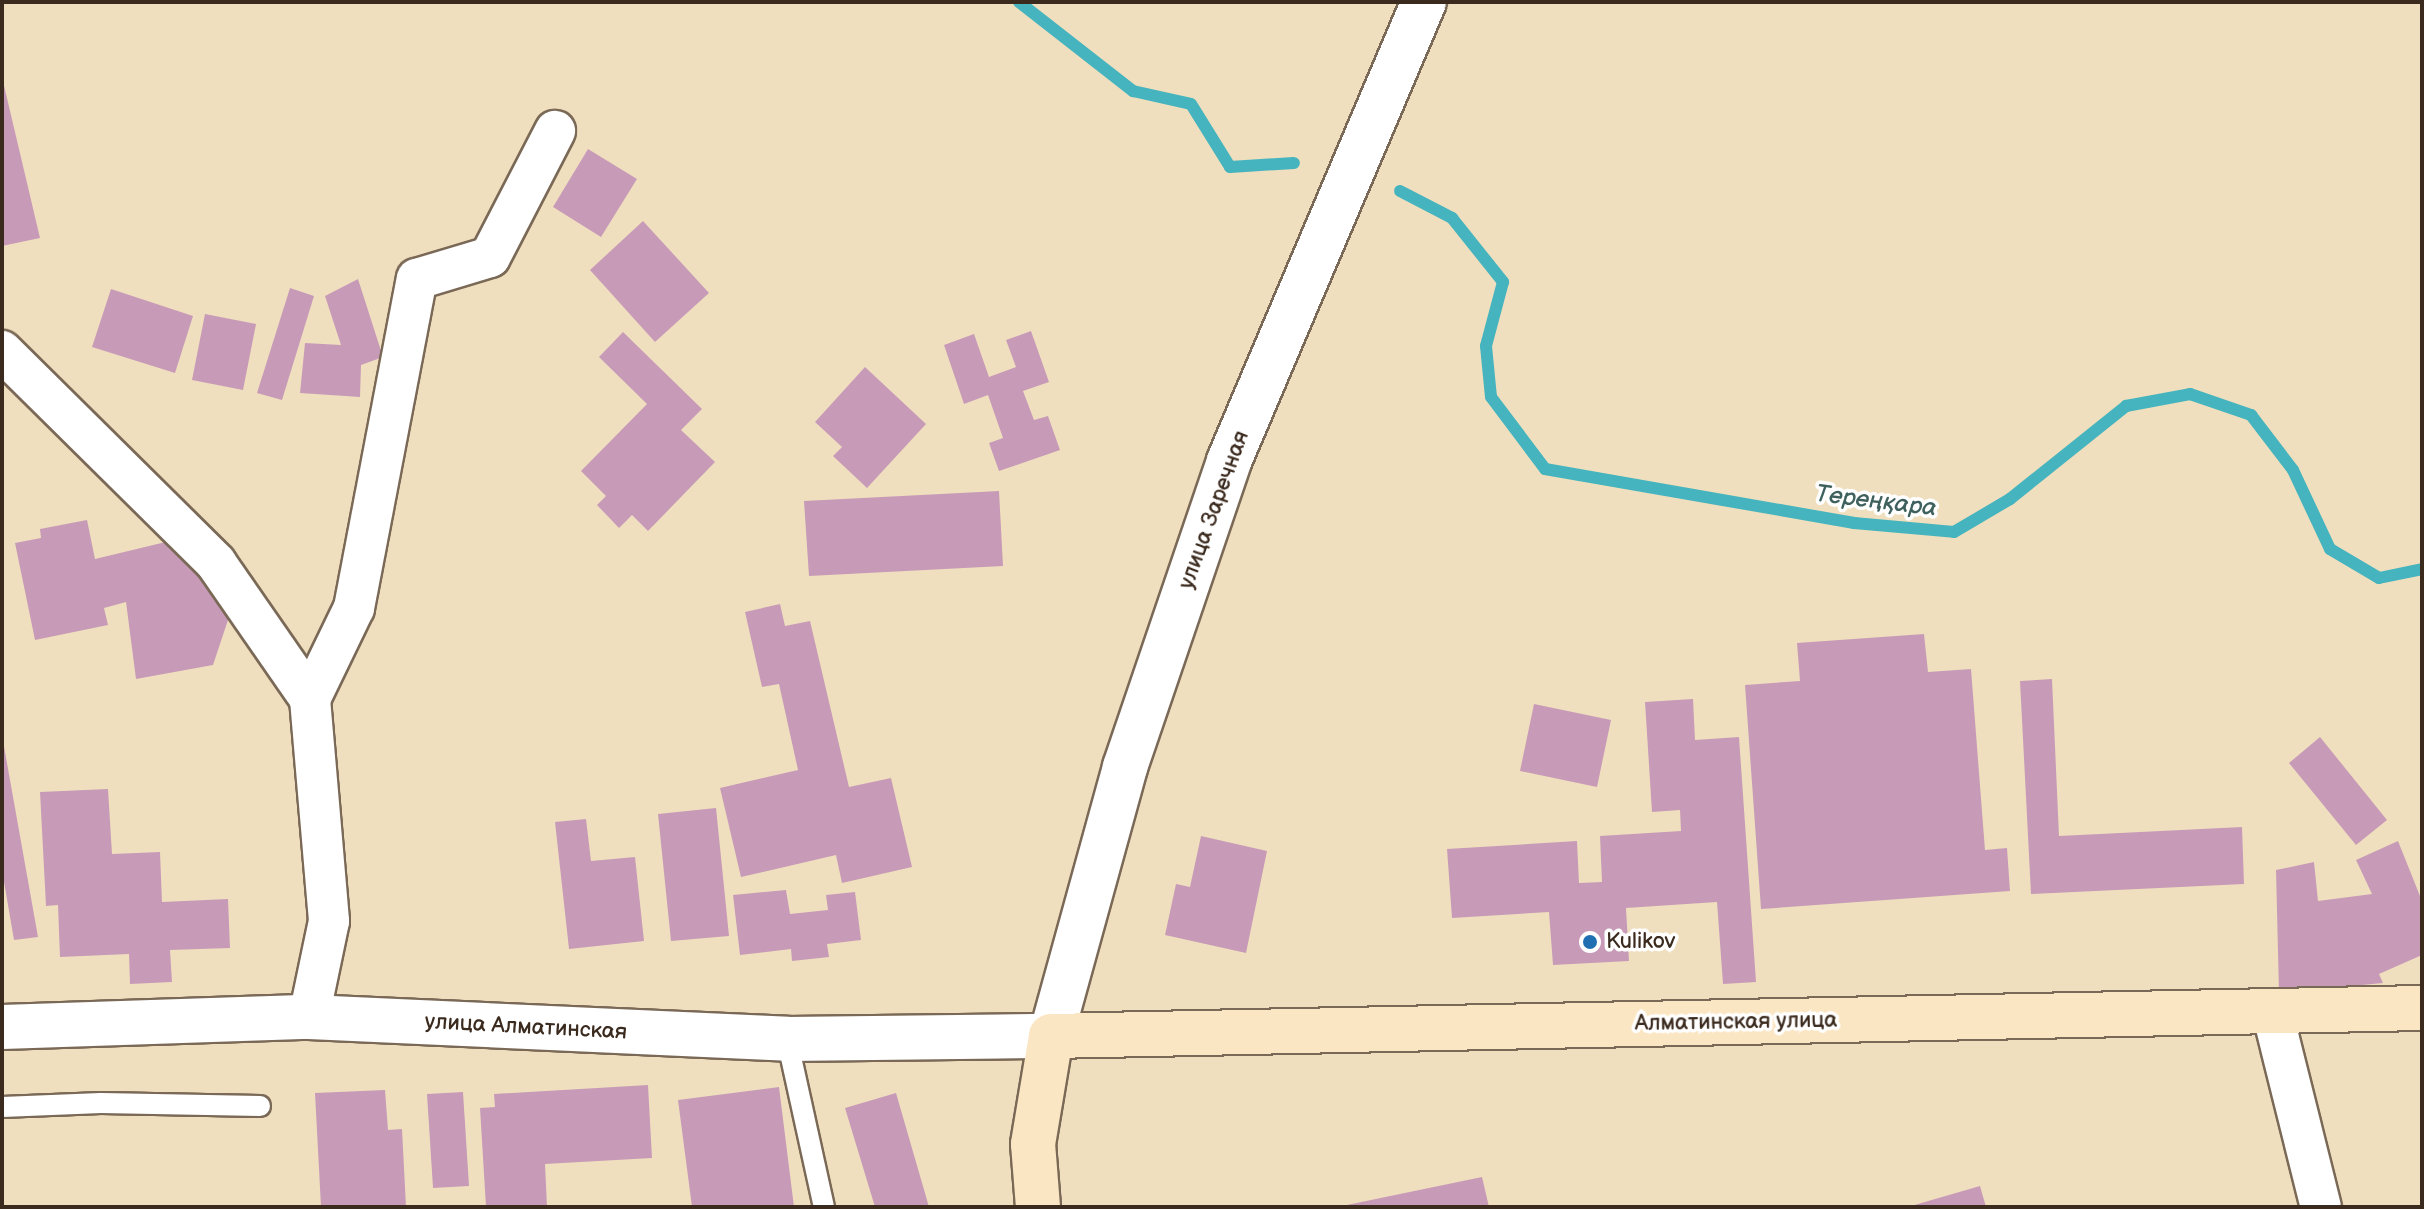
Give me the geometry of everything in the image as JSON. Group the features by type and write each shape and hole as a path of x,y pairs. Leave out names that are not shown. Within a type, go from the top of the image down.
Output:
{"main road":[{"name":"Алматинская улица","path":"1051,1036 2422,1008"},
{"path":"1038,1207 1033,1144 1051,1036"}],"street":[{"name":"улица Заречная","path":"1051,1036 1125,767 1229,461 1424,2"},
{"path":"310,699 354,608 417,279 490,257 555,131"},
{"path":"2,351 216,563 310,699 329,921 309,1017"},
{"path":"2272,1011 2321,1207"},
{"name":"улица Алматинская","path":"2,1027 309,1017 787,1039 1051,1036"}],"lane":[{"path":"787,1039 824,1207"},
{"path":"2,1107 101,1103 260,1106"}],"building":[{"path":"2,77 40,238 2,246"},
{"path":"588,149 637,179 601,237 553,207"},
{"path":"643,221 709,293 655,342 590,270"},
{"path":"358,279 383,357 361,365 360,397 300,393 305,343 341,345 325,296"},
{"path":"290,288 314,296 282,400 257,393"},
{"path":"111,289 193,316 175,373 92,347"},
{"path":"205,314 256,324 243,390 192,380"},
{"path":"1031,331 1049,382 1023,391 1034,420 1048,416 1060,450 999,471 989,443 1003,438 988,395 964,404 944,345 974,334 989,377 1016,367 1006,340"},
{"path":"623,332 702,409 681,430 715,462 648,531 632,515 619,528 597,505 606,496 581,471 647,404 599,357"},
{"path":"865,367 926,424 867,488 833,456 842,447 815,422"},
{"path":"999,491 1003,566 809,576 804,501"},
{"path":"87,520 95,559 174,540 230,614 213,665 136,679 126,602 104,608 108,625 35,640 15,543 41,538 40,529"},
{"path":"780,604 785,626 810,621 849,787 891,778 912,867 842,883 836,855 741,877 720,788 798,770 779,684 762,687 745,612"},
{"path":"1924,634 1928,672 1971,669 1985,850 2007,848 2010,891 1761,909 1745,685 1800,681 1797,643"},
{"path":"2052,679 2059,836 2242,827 2244,884 2031,894 2020,681"},
{"path":"1693,699 1695,740 1739,737 1756,982 1723,984 1717,902 1626,908 1629,961 1553,965 1549,912 1452,918 1447,849 1577,841 1579,883 1602,882 1600,836 1681,831 1680,810 1652,812 1645,702"},
{"path":"1534,704 1611,720 1597,787 1520,771"},
{"path":"2,735 38,937 14,940 2,870"},
{"path":"2320,737 2387,820 2356,845 2289,763"},
{"path":"108,789 112,854 160,852 162,902 228,899 230,948 170,950 172,982 130,984 129,954 60,957 58,905 46,906 40,792"},
{"path":"716,808 729,936 671,941 658,814"},
{"path":"586,819 591,861 635,857 644,941 569,949 555,822"},
{"path":"1201,836 1267,851 1246,953 1165,935 1176,884 1190,887"},
{"path":"2398,841 2422,901 2422,955 2379,974 2383,983 2279,993 2276,870 2314,862 2318,901 2372,894 2356,860"},
{"path":"786,890 790,914 828,910 826,895 855,892 861,940 827,944 829,957 792,961 791,949 740,955 733,895"},
{"path":"648,1085 652,1158 545,1164 547,1207 486,1207 480,1108 495,1107 494,1094"},
{"path":"779,1087 794,1207 692,1207 678,1100"},
{"path":"385,1090 388,1130 402,1129 406,1207 321,1207 315,1093"},
{"path":"463,1092 469,1186 433,1188 427,1094"},
{"path":"896,1093 929,1207 875,1207 845,1108"},
{"path":"1482,1177 1489,1207 1342,1207 1342,1206"},
{"path":"1980,1186 1986,1207 1911,1207 1911,1206"}],"waterway":[{"name":"Тереңқара","path":"1019,2 1133,91 1191,104 1230,167 1294,163"},
{"name":"Тереңқара","path":"1400,191 1452,218 1503,282 1486,346 1491,397 1545,469 1854,523 1954,532 2010,499 2126,406 2190,394 2251,415 2293,470 2330,549 2379,578 2422,569"}],"place":[{"name":"Kulikov","path":"1590,942"}]}
